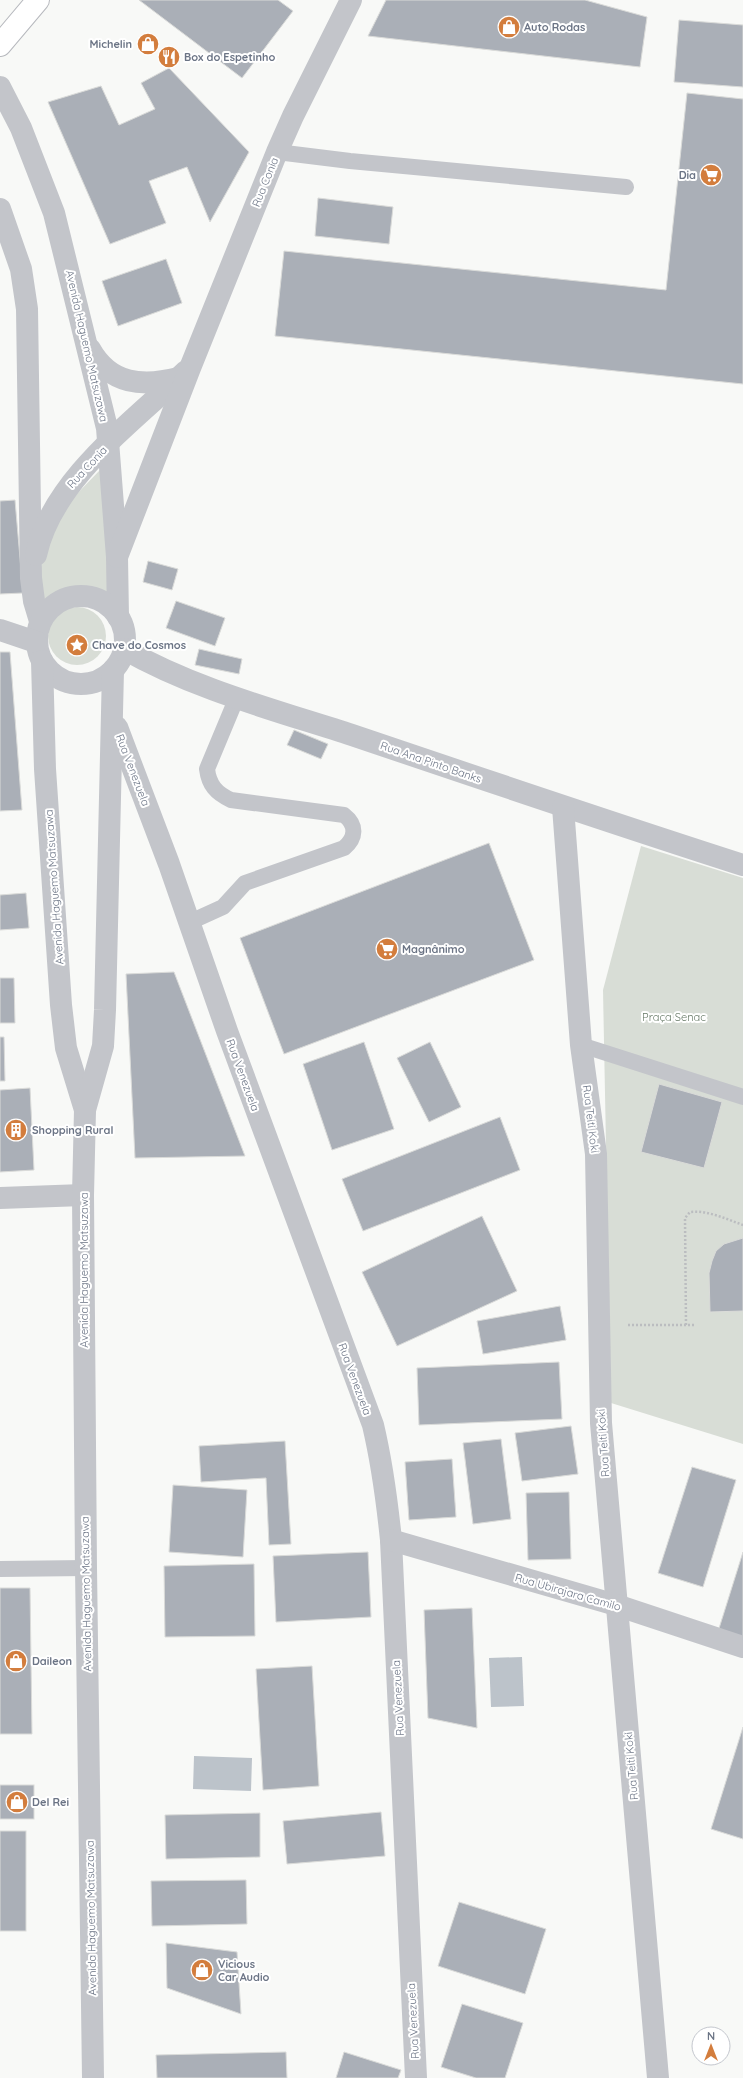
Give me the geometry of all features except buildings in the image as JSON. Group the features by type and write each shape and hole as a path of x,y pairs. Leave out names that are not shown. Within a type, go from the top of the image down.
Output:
{"main road":[{"path":"0,28 33,6"},
{"path":"0,45 33,6"}],"street":[{"name":"Rua Conia","path":"117,557 185,373 277,152 293,116 351,0"},
{"name":"Avenida Haguemo Matsuzawa","path":"0,87 21,128 54,213 109,444 117,557 118,617"},
{"path":"0,209 21,269 27,309 30,578 34,601 40,621 39,652 50,672 62,680 75,684 89,683 102,678 113,670 118,664 124,649 123,627 118,617 109,607 98,600 85,596 71,597 53,606 40,621"},
{"path":"86,343 101,366 110,373 122,378 142,384 151,384 185,373"},
{"name":"Rua Conia","path":"30,578 38,544 60,498 70,484 109,444 185,373"},
{"path":"0,630 39,652"},
{"name":"Rua Ana Pinto Banks","path":"124,649 154,666 237,697 563,807 743,865"},
{"name":"Avenida Haguemo Matsuzawa","path":"39,652 45,769 62,1012 66,1048 85,1110"},
{"name":"Avenida Haguemo Matsuzawa","path":"94,2078 86,1568 83,1195 85,1110 103,1046 113,717 113,670"},
{"name":"Rua Venezuela","path":"113,717 190,922 227,1031 372,1425 384,1475 391,1540 416,2078"},
{"name":"Rua Teiti Koki","path":"563,807 581,1045 596,1154 601,1423 658,2078"},
{"path":"0,1198 83,1195"},
{"name":"Rua Ubirajara Camilo","path":"391,1540 616,1605 743,1647"}],"lane":[{"path":"277,152 350,161 626,187"},
{"path":"190,922 223,907 245,883 344,848 352,840 354,834 352,823 344,815 231,800 221,796 213,789 208,779 207,769 237,697"},
{"path":"581,1045 743,1097"},
{"path":"0,1569 86,1568"}],"path":[{"path":"686,1325 685,1218 690,1212 698,1211 743,1225"},
{"path":"599,1324 696,1325"}],"green space":[{"path":"101,469 112,606 93,594 77,590 60,593 40,603 39,575 47,543 70,501"},
{"path":"71,607 83,607 98,615 106,630 106,642 98,657 83,665 71,665 56,657 48,642 48,630 56,615"},
{"name":"Praça Senac","path":"641,846 743,878 743,1444 611,1403 603,990"}],"shaded area":[{"path":"522,1657 524,1706 491,1707 489,1658"},
{"path":"194,1756 252,1758 251,1791 193,1789"}],"place":[{"name":"Auto Rodas","path":"509,27"},
{"name":"Michelin","path":"148,44"},
{"name":"Box do Espetinho","path":"169,57"},
{"name":"Dia","path":"711,175"},
{"name":"Chave do Cosmos","path":"77,645"},
{"name":"Magnânimo","path":"387,949"},
{"name":"Shopping Rural","path":"16,1130"},
{"name":"Daileon","path":"16,1661"},
{"name":"Del Rei","path":"17,1802"},
{"name":"Vicious Car Audio","path":"202,1970"}]}
